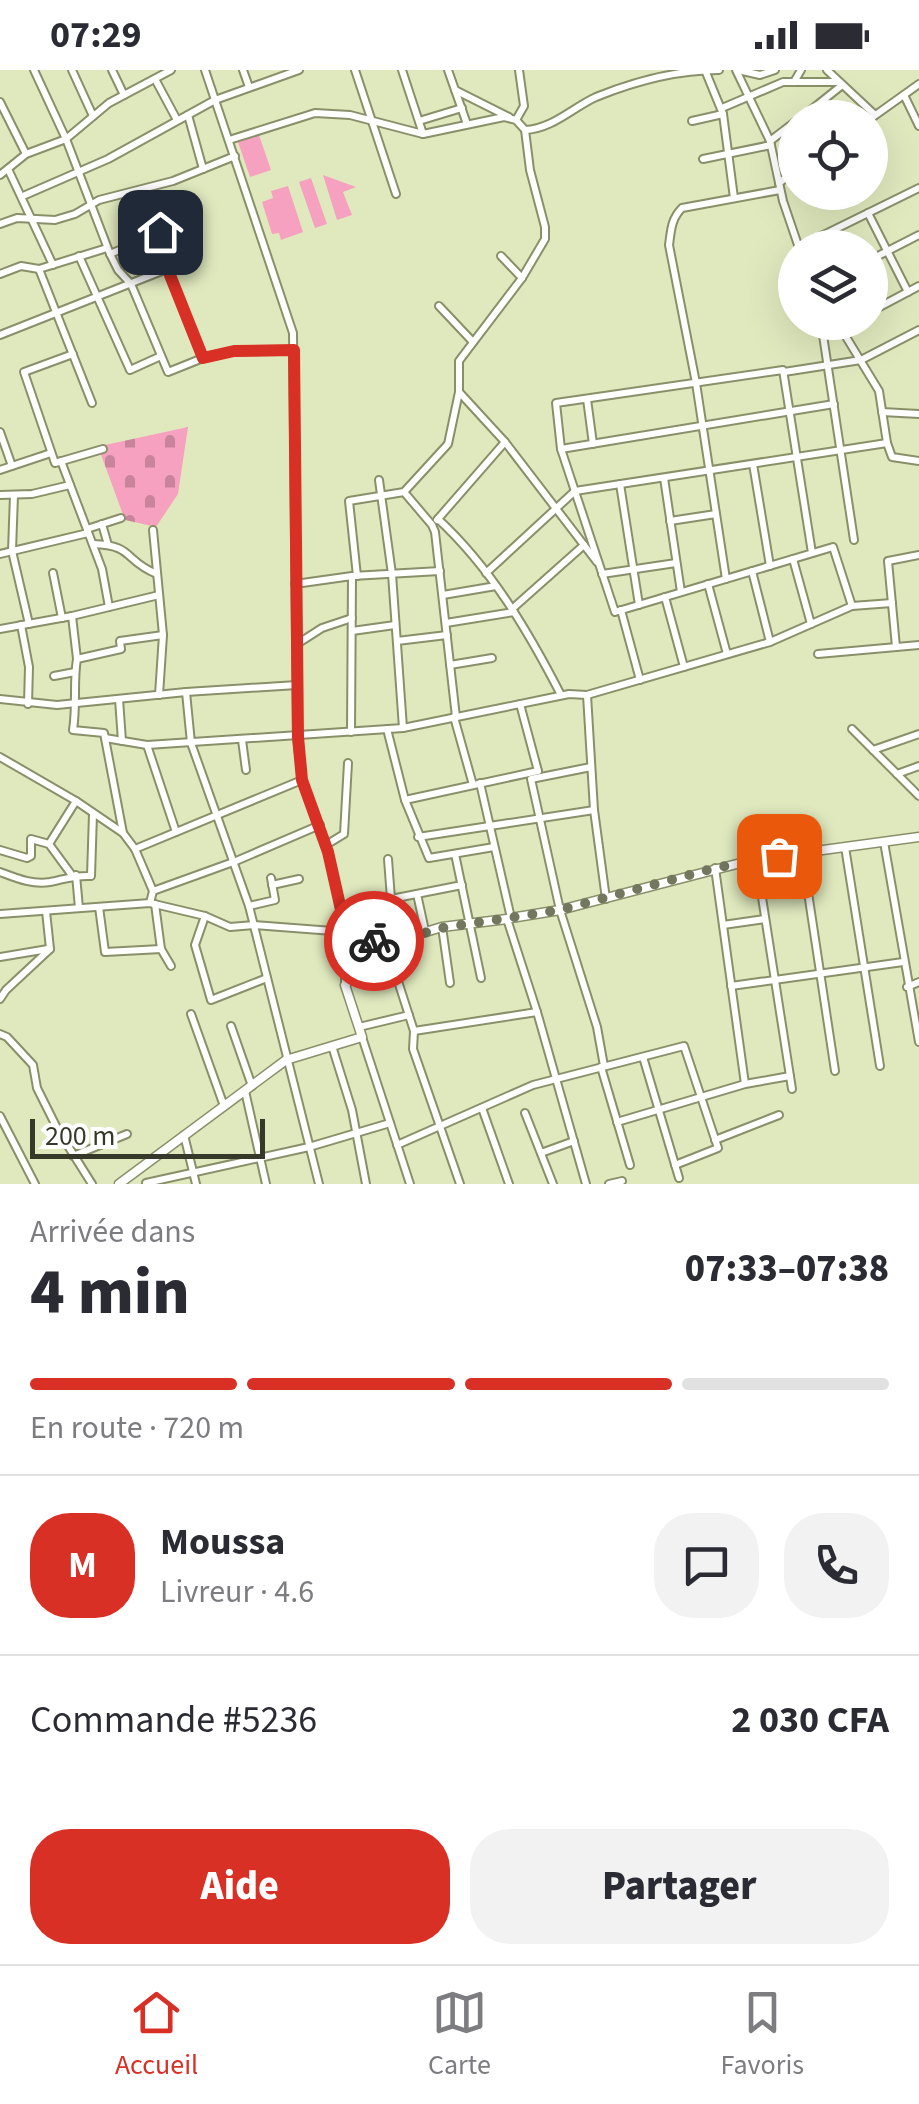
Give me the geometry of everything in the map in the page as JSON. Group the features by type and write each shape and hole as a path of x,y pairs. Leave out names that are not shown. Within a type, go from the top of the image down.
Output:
{"street":[{"path":"34,70 66,138 109,251 118,270 131,284 168,372 234,351 294,350"},
{"path":"72,70 94,116"},
{"path":"112,70 124,95"},
{"path":"0,175 26,154 66,138 124,95 170,70"},
{"path":"205,70 285,306 294,350 296,645 302,780 326,845 346,932 345,985 410,1184"},
{"path":"243,70 250,88"},
{"path":"23,196 80,172 215,100 299,70"},
{"path":"355,70 396,194"},
{"path":"402,70 423,134"},
{"path":"438,70 449,73 467,124"},
{"path":"229,140 315,113 350,115 423,134 513,119 524,106 519,70"},
{"path":"705,70 722,111 734,198"},
{"path":"525,130 542,128 595,98 655,79 719,70"},
{"path":"736,70 760,75 776,70 773,84"},
{"path":"736,70 771,143 778,176"},
{"path":"794,82 800,70"},
{"path":"827,70 855,100"},
{"path":"154,79 177,120"},
{"path":"692,121 722,111 773,84 839,84"},
{"path":"821,100 839,84"},
{"path":"888,106 919,84"},
{"path":"351,732 355,576 349,500 404,492 448,444 459,392 459,361 522,278 540,248 546,227 530,170 525,130 513,119 455,90"},
{"path":"904,95 919,126"},
{"path":"0,102 26,154"},
{"path":"419,121 462,108"},
{"path":"188,115 203,170"},
{"path":"702,159 771,143 778,137"},
{"path":"0,224 17,218 55,220 100,200 203,170 234,156"},
{"path":"8,169 53,265"},
{"path":"726,579 696,382 671,256 671,227 682,208 778,187"},
{"path":"834,230 919,188"},
{"path":"0,274 21,266 40,269 109,251 160,232 142,190"},
{"path":"868,213 876,230"},
{"path":"154,235 203,358"},
{"path":"888,250 919,235"},
{"path":"888,253 908,292"},
{"path":"80,256 130,370 161,356"},
{"path":"501,256 522,278"},
{"path":"40,269 92,403"},
{"path":"0,335 167,269"},
{"path":"888,303 919,286"},
{"path":"439,306 473,342"},
{"path":"852,606 833,547 615,612 561,449 556,403 861,360 919,330"},
{"path":"825,340 854,540"},
{"path":"848,340 879,391 886,443 892,457 916,460 919,471"},
{"path":"73,354 24,372 55,463 103,449"},
{"path":"784,372 812,554"},
{"path":"459,392 506,442 601,570"},
{"path":"587,399 592,444"},
{"path":"561,449 834,404"},
{"path":"882,412 919,414"},
{"path":"0,432 12,466"},
{"path":"506,442 435,522 455,717 490,826 509,918 586,1184"},
{"path":"486,573 575,491 886,443"},
{"path":"0,470 52,453"},
{"path":"61,461 102,569 109,607"},
{"path":"753,464 770,566"},
{"path":"664,478 681,592"},
{"path":"380,480 392,574 403,728"},
{"path":"620,484 639,605"},
{"path":"0,495 70,486"},
{"path":"404,492 467,546 528,632 560,696"},
{"path":"14,495 12,551 30,668 28,704"},
{"path":"670,521 716,514"},
{"path":"0,554 88,531 121,518"},
{"path":"102,524 108,544"},
{"path":"153,530 163,636 159,695"},
{"path":"0,536 13,535"},
{"path":"92,544 125,550 143,569 157,574"},
{"path":"446,623 513,610 584,545"},
{"path":"896,648 888,561 919,555"},
{"path":"793,559 811,624"},
{"path":"601,570 676,563"},
{"path":"295,584 440,571"},
{"path":"752,571 770,642"},
{"path":"53,573 62,618"},
{"path":"708,584 727,654"},
{"path":"443,595 496,586"},
{"path":"0,629 159,595"},
{"path":"665,597 684,667"},
{"path":"105,738 147,745 403,728 560,696 587,695 770,642 852,606 892,603"},
{"path":"622,610 640,680"},
{"path":"72,616 78,659 78,703 72,730 104,734 122,833"},
{"path":"296,645 322,628 352,618"},
{"path":"352,632 396,625"},
{"path":"397,641 447,635"},
{"path":"78,659 121,650 120,641 163,636"},
{"path":"818,654 919,646"},
{"path":"450,665 492,658"},
{"path":"54,676 75,672"},
{"path":"0,699 28,704 78,703 297,686"},
{"path":"186,692 192,743 249,906 319,1184"},
{"path":"587,695 594,810 606,899"},
{"path":"119,700 122,741"},
{"path":"520,704 539,774"},
{"path":"387,729 405,800 429,858 494,847"},
{"path":"852,729 919,796"},
{"path":"873,750 919,734"},
{"path":"242,740 246,770"},
{"path":"147,745 176,832"},
{"path":"0,757 122,833 135,849 152,891 161,948 171,966"},
{"path":"326,845 344,834 348,763"},
{"path":"405,800 591,766"},
{"path":"896,774 919,766"},
{"path":"539,774 532,778 560,910 597,1027 602,1066 630,1165"},
{"path":"135,849 302,780"},
{"path":"49,844 76,802"},
{"path":"418,837 594,810"},
{"path":"0,872 27,882 91,876 93,813"},
{"path":"152,891 320,826"},
{"path":"345,985 386,944 425,932 560,910 756,859 919,837"},
{"path":"0,850 27,858 31,840 49,844 74,875 80,908"},
{"path":"884,842 919,1042"},
{"path":"845,847 880,1066"},
{"path":"802,853 835,1071"},
{"path":"455,854 481,978"},
{"path":"388,858 391,899"},
{"path":"756,859 792,1089"},
{"path":"715,868 745,1084"},
{"path":"249,906 276,900 272,881 299,879"},
{"path":"381,901 462,885"},
{"path":"417,894 425,932"},
{"path":"0,914 153,903 230,926 346,932 386,944"},
{"path":"99,907 106,952 161,948"},
{"path":"46,910 50,949"},
{"path":"205,916 195,945 210,1000 268,978"},
{"path":"723,925 765,919"},
{"path":"442,928 450,983"},
{"path":"386,944 414,1031 413,1049 460,1184"},
{"path":"0,957 50,949"},
{"path":"0,999 3,989 50,949"},
{"path":"732,986 903,962"},
{"path":"907,987 919,982"},
{"path":"414,1031 537,1012"},
{"path":"191,1014 224,1106"},
{"path":"359,1026 409,1014"},
{"path":"232,1026 249,1088 266,1184"},
{"path":"0,1034 33,1065 36,1088 92,1184"},
{"path":"120,1184 286,1060 362,1037"},
{"path":"332,1046 357,1133 366,1184"},
{"path":"397,1144 556,1078 684,1046 718,1148 675,1164"},
{"path":"642,1056 680,1178"},
{"path":"616,1122 745,1084 790,1076"},
{"path":"482,1108 509,1184"},
{"path":"525,1113 553,1184"},
{"path":"715,1140 779,1115"},
{"path":"0,1116 35,1184"},
{"path":"138,1170 146,1184 309,1147 390,1122"},
{"path":"73,1156 127,1134"},
{"path":"184,1134 196,1184"},
{"path":"541,1153 574,1141"},
{"path":"608,1184 622,1181"}],"green space":[{"path":"259,135 271,170 250,177 238,142"},
{"path":"323,175 356,187 343,192 352,215 337,220"},
{"path":"311,178 327,224 315,228 299,182"},
{"path":"288,186 303,232 281,240 279,233 272,234 262,202 273,198 271,191"},
{"path":"188,427 178,494 156,527 125,520 100,452 106,450 105,445"}],"way so far":[{"path":"374,941 386,944 442,928 560,910 715,868 779,856"}],"route":[{"path":"160,232 154,235 203,358 234,351 294,350 298,737 302,780 328,852 346,932 374,941"}]}
